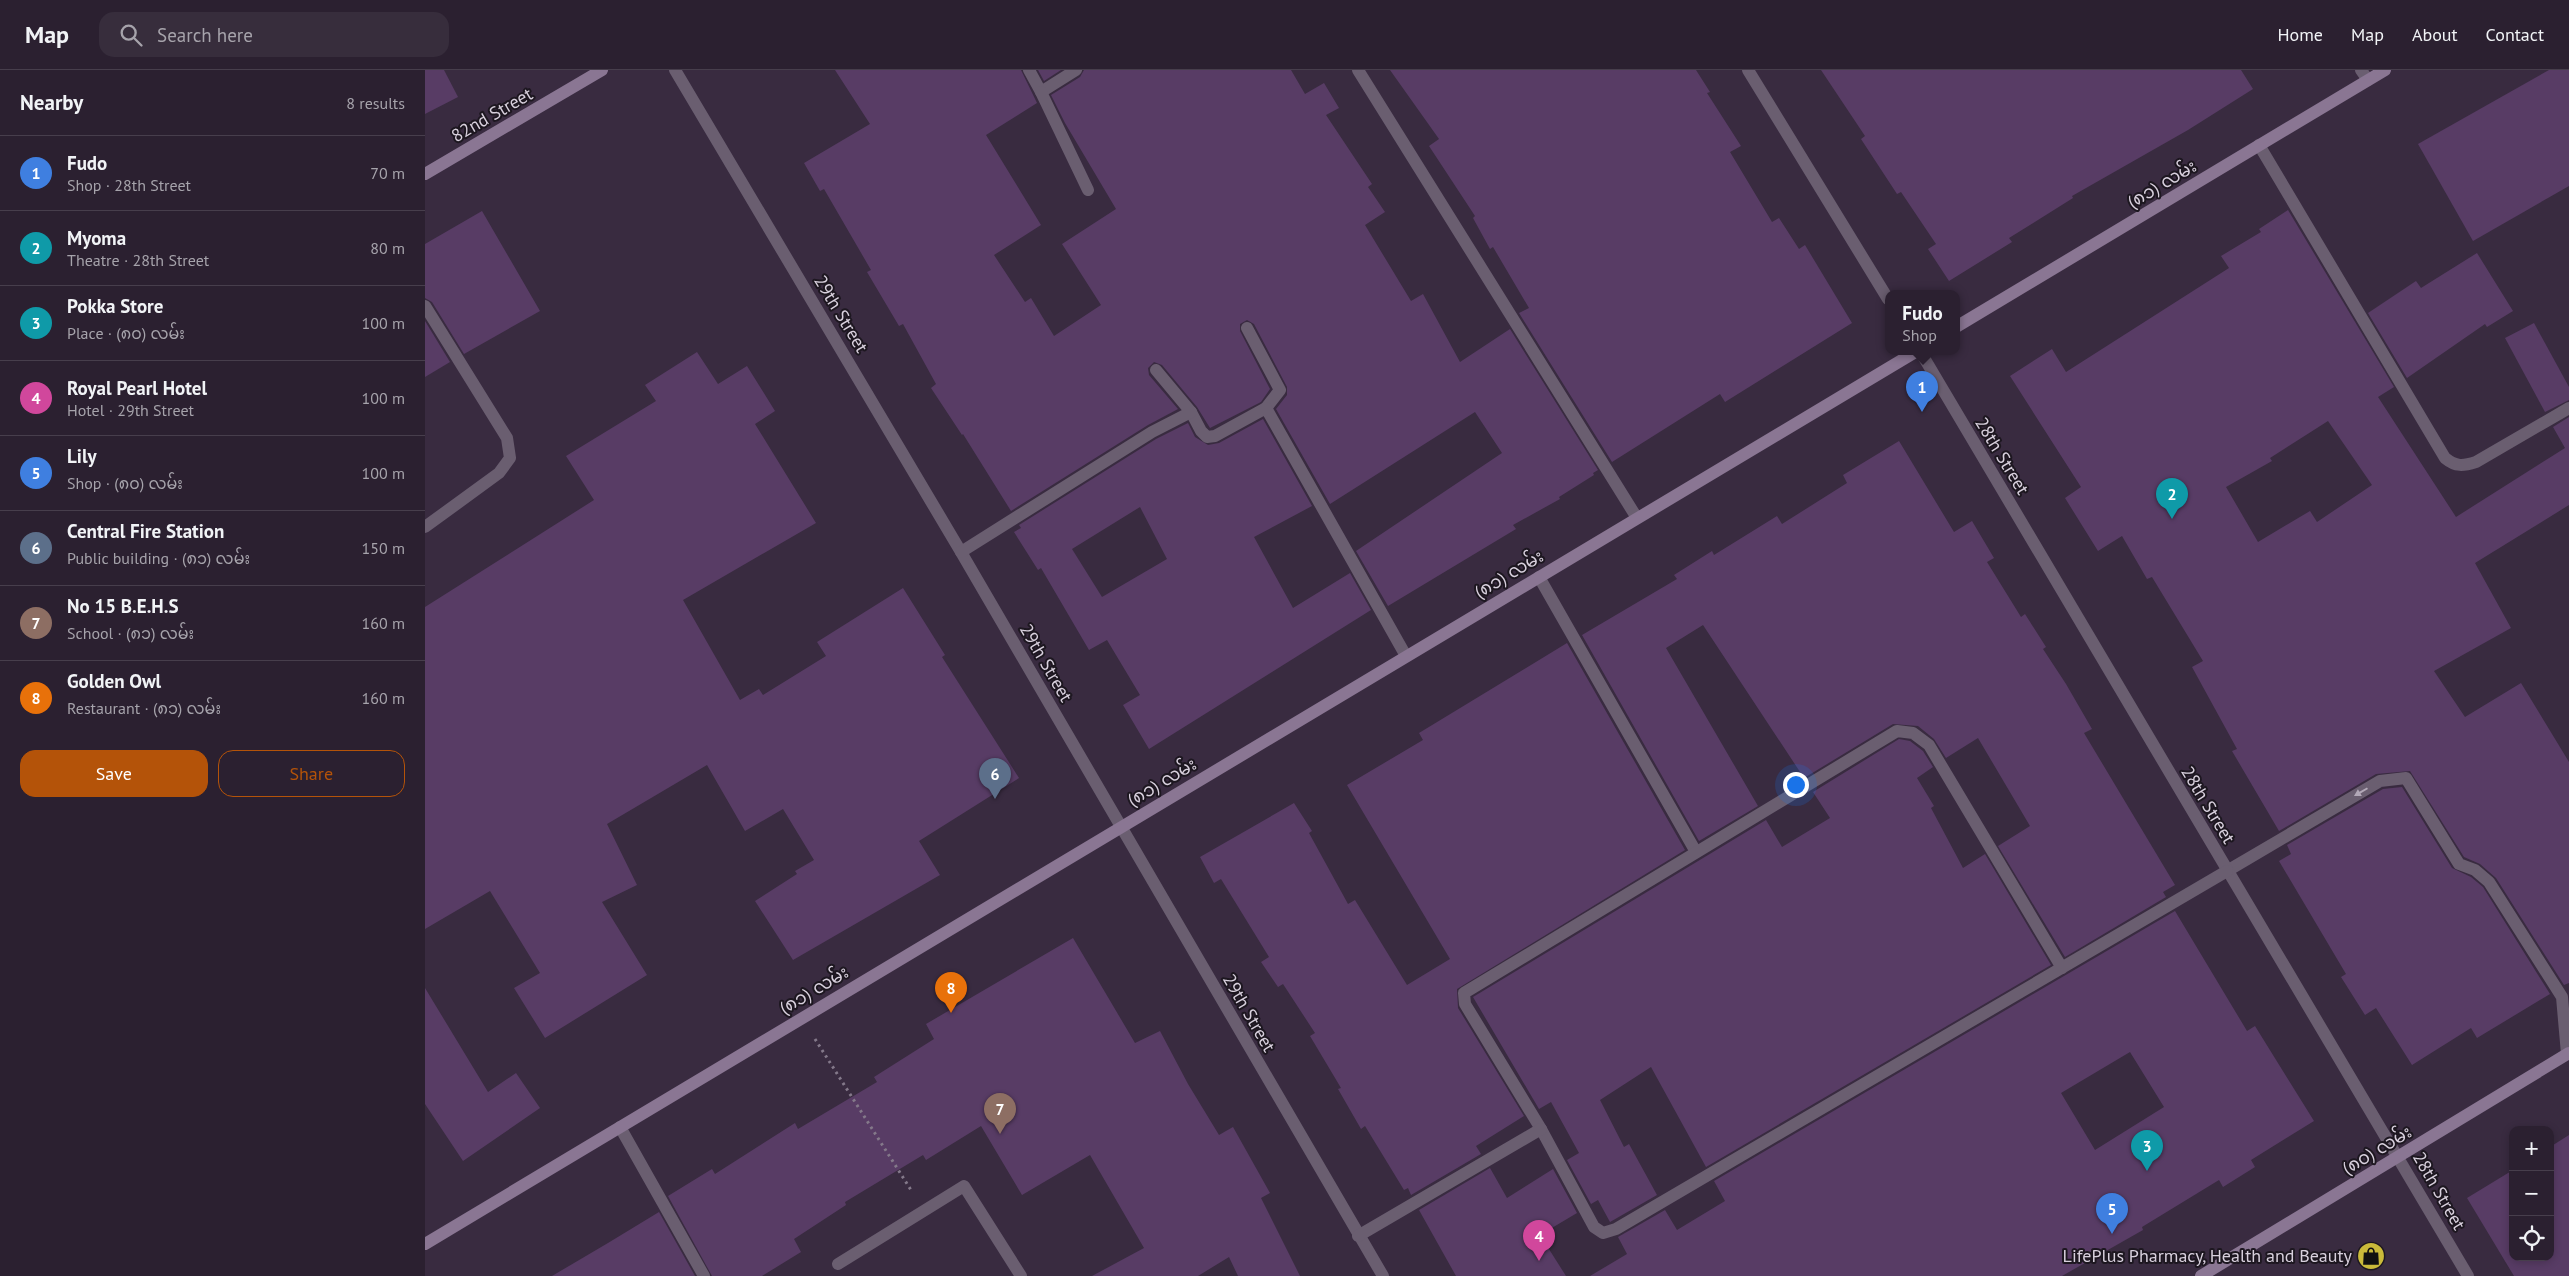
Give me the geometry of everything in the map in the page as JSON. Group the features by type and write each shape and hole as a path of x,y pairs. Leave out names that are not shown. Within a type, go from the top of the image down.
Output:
{"street":[{"name":"82nd Street","path":"425,174 602,70"},
{"name":"29th Street","path":"675,70 961,552 1383,1276"},
{"path":"1029,70 1088,190"},
{"path":"1041,92 1076,70"},
{"path":"1358,70 1637,518"},
{"path":"1748,70 1885,294"},
{"name":"(၈၁) လမ်း","path":"1960,325 2259,146 2365,75 2385,70"},
{"path":"2259,146 2437,446 2454,465 2464,466 2476,462 2569,408"},
{"path":"425,306 507,438 511,458 499,473 425,526"},
{"path":"1157,370 1191,412 1207,437 1215,436 1266,408 1280,390 1247,328"},
{"name":"(၈၁) လမ်း","path":"425,1244 1911,355"},
{"name":"28th Street","path":"1920,355 2399,1157 2468,1276"},
{"path":"1266,408 1406,656"},
{"path":"961,552 1152,432 1191,412"},
{"path":"1539,577 1696,852"},
{"path":"2062,968 1929,745 1913,733 1897,731 1464,993 1465,1004 1541,1129 1594,1227 1603,1233 1616,1229 2062,968 2380,781 2406,778 2459,864 2475,870 2489,882 2565,995 2568,1054"},
{"name":"(၈၀) လမ်း","path":"2201,1276 2568,1054"},
{"path":"620,1127 704,1276"},
{"path":"1359,1236 1541,1129"},
{"path":"838,1264 964,1186 1021,1276"}],"path":[{"path":"802,1018 924,1211"}],"building":[{"path":"425,70 444,70 458,97 425,114"},
{"path":"835,70 1021,70 1037,103 986,135 1041,225 994,255 1025,302 1031,298 1054,336 1101,305 1062,244 1116,209 1065,123 1051,95 1080,77 1084,70 1291,70 1305,94 1324,83 1339,108 1326,115 1372,184 1368,187 1385,212 1365,225 1411,301 1423,294 1460,362 1510,329 1598,470 1593,473 1594,475 1559,497 1560,499 1513,525 1516,529 1388,606 1356,551 1502,453 1475,412 1330,504 1276,409 1287,395 1287,387 1254,324 1247,320 1240,324 1240,331 1270,389 1261,402 1210,428 1197,407 1162,365 1154,362 1148,368 1149,375 1178,409 1148,425 1011,511 963,434 931,388 936,384 903,324 899,326 867,272 871,270 824,189 820,191 804,163 870,124"},
{"path":"1038,70 1061,70 1044,81"},
{"path":"1390,70 1696,70 1710,92 1707,93 1741,146 1730,152 1772,222 1779,218 1799,249 1805,245 1852,323 1725,402 1720,394 1612,462 1519,313 1529,308 1493,247 1490,249 1473,218 1475,216 1429,146 1439,139"},
{"path":"1821,70 2241,70 2253,89 2188,130 2072,196 2073,198 2009,238 2012,242 1949,281 1928,249 1936,244 1901,192 1897,194 1861,139 1865,136"},
{"path":"2549,70 2569,70 2569,186 2473,241 2418,144"},
{"path":"2288,210 2394,387 2378,397 2456,517 2565,448 2553,427 2569,417 2569,505 2475,563 2511,628 2434,671 2465,717 2521,683 2569,762 2569,983 2564,985 2496,878 2480,864 2464,857 2410,771 2376,774 2279,831 2232,751 2237,749 2192,667 2203,661 2152,577 2147,579 2122,536 2098,551 2065,498 2081,487 2010,376 2052,349 2066,372 2229,268 2221,256 2261,232 2259,229","holes":["2328,421 2372,485 2317,522 2310,511 2258,542 2226,487 2272,461 2270,458"]},
{"path":"482,211 540,311 464,354 432,302 425,298 425,244"},
{"path":"2477,253 2513,311 2487,327 2485,324 2407,378 2368,313 2416,281 2421,288"},
{"path":"425,321 450,362 425,377"},
{"path":"2534,323 2569,387 2569,400 2545,412 2505,338"},
{"path":"697,352 718,384 747,366 775,411 755,424 816,523 683,600 740,700 759,689 763,695 826,656 817,642 903,588 945,655 942,657 1019,778 919,841 940,875 793,960 755,901 797,874 795,871 814,860 783,809 745,831 707,765 607,824 637,885 602,902 647,975 545,1038 514,988 540,973 490,891 425,929 425,607 594,500 566,456 656,401 645,385"},
{"path":"1263,419 1312,506 1254,537 1293,608 1350,573 1371,610 1149,749 1123,705 1140,695 1107,640 1089,650 1041,568 1038,570 1014,532 1021,528 1019,525 1156,439 1188,423 1195,437 1208,445 1219,443","holes":["1140,507 1167,559 1102,597 1072,549"]},
{"path":"1899,441 1954,532 1972,521 1994,558 1987,562 2021,617 2025,614 2046,647 2043,649 2092,729 2084,733 2175,885 2163,892 2166,897 2065,957 1998,846 2030,826 1978,738 1946,758 1934,739 1918,726 1893,724 1804,778 1703,625 1666,648 1758,806 1699,841 1582,635 1677,579 1674,575 1712,551 1714,555 1777,516 1782,524 1847,483 1843,475"},
{"path":"1567,643 1685,850 1457,989 1458,1008 1524,1116 1476,1146 1481,1154 1411,1195 1408,1188 1404,1190 1365,1126 1361,1129 1338,1089 1341,1088 1310,1036 1315,1033 1283,984 1278,987 1261,962 1269,957 1221,879 1214,883 1200,857 1294,803 1312,831 1309,833 1348,904 1355,900 1407,985 1450,959 1347,785 1423,740 1419,733"},
{"path":"1899,739 1910,741 1923,751 1933,767 1917,778 1934,806 1931,808 1963,868 1985,854 2051,965 1706,1167 1651,1067 1600,1100 1624,1147 1629,1144 1657,1195 1610,1222 1598,1200 1591,1204 1567,1160 1579,1153 1551,1102 1539,1109 1473,997 1766,820 1782,847 1830,818 1813,792"},
{"path":"2402,787 2452,868 2471,877 2483,887 2550,994 2477,1038 2471,1028 2412,1065 2376,1008 2365,1015 2341,977 2346,974 2279,861 2291,854 2287,845 2383,789"},
{"path":"2175,911 2247,1031 2255,1026 2314,1121 2251,1160 2255,1167 2223,1187 2219,1180 2142,1227 2143,1230 2062,1276 1590,1276 1627,1254 1618,1237 1665,1210 1677,1230 1725,1201 1714,1181","holes":["2130,1052 2164,1107 2095,1150 2061,1093"]},
{"path":"1073,938 1135,1043 1160,1031 1188,1084 1219,1135 1233,1127 1270,1193 1261,1198 1300,1276 1238,1276 1229,1257 1198,1276 1092,1276 1144,1248 1090,1155 1022,1195 981,1126 926,1160 923,1155 845,1202 846,1205 794,1239 801,1252 762,1276 712,1276 668,1196 712,1169 715,1174 795,1123 798,1129 877,1082 874,1077 934,1039 926,1024"},
{"path":"425,988 488,1092 516,1073 540,1108 463,1161 425,1104"},
{"path":"2569,1135 2569,1276 2514,1276 2467,1198 2509,1172 2509,1261 2554,1261 2554,1144"},
{"path":"1490,1168 1507,1198 1553,1169 1577,1213 1540,1235 1566,1276 1456,1276 1419,1210"},
{"path":"659,1212 695,1276 552,1276 608,1243"}],"place":[{"name":"Fudo","path":"1922,412"},
{"name":"Myoma","path":"2172,519"},
{"name":"Central Fire Station","path":"995,799"},
{"name":"Golden Owl","path":"951,1013"},
{"name":"No 15 B.E.H.S","path":"1000,1134"},
{"name":"Pokka Store","path":"2147,1171"},
{"name":"Lily","path":"2112,1234"},
{"name":"LifePlus Pharmacy, Health and Beauty","path":"2371,1256"},
{"name":"Royal Pearl Hotel","path":"1539,1261"}]}
